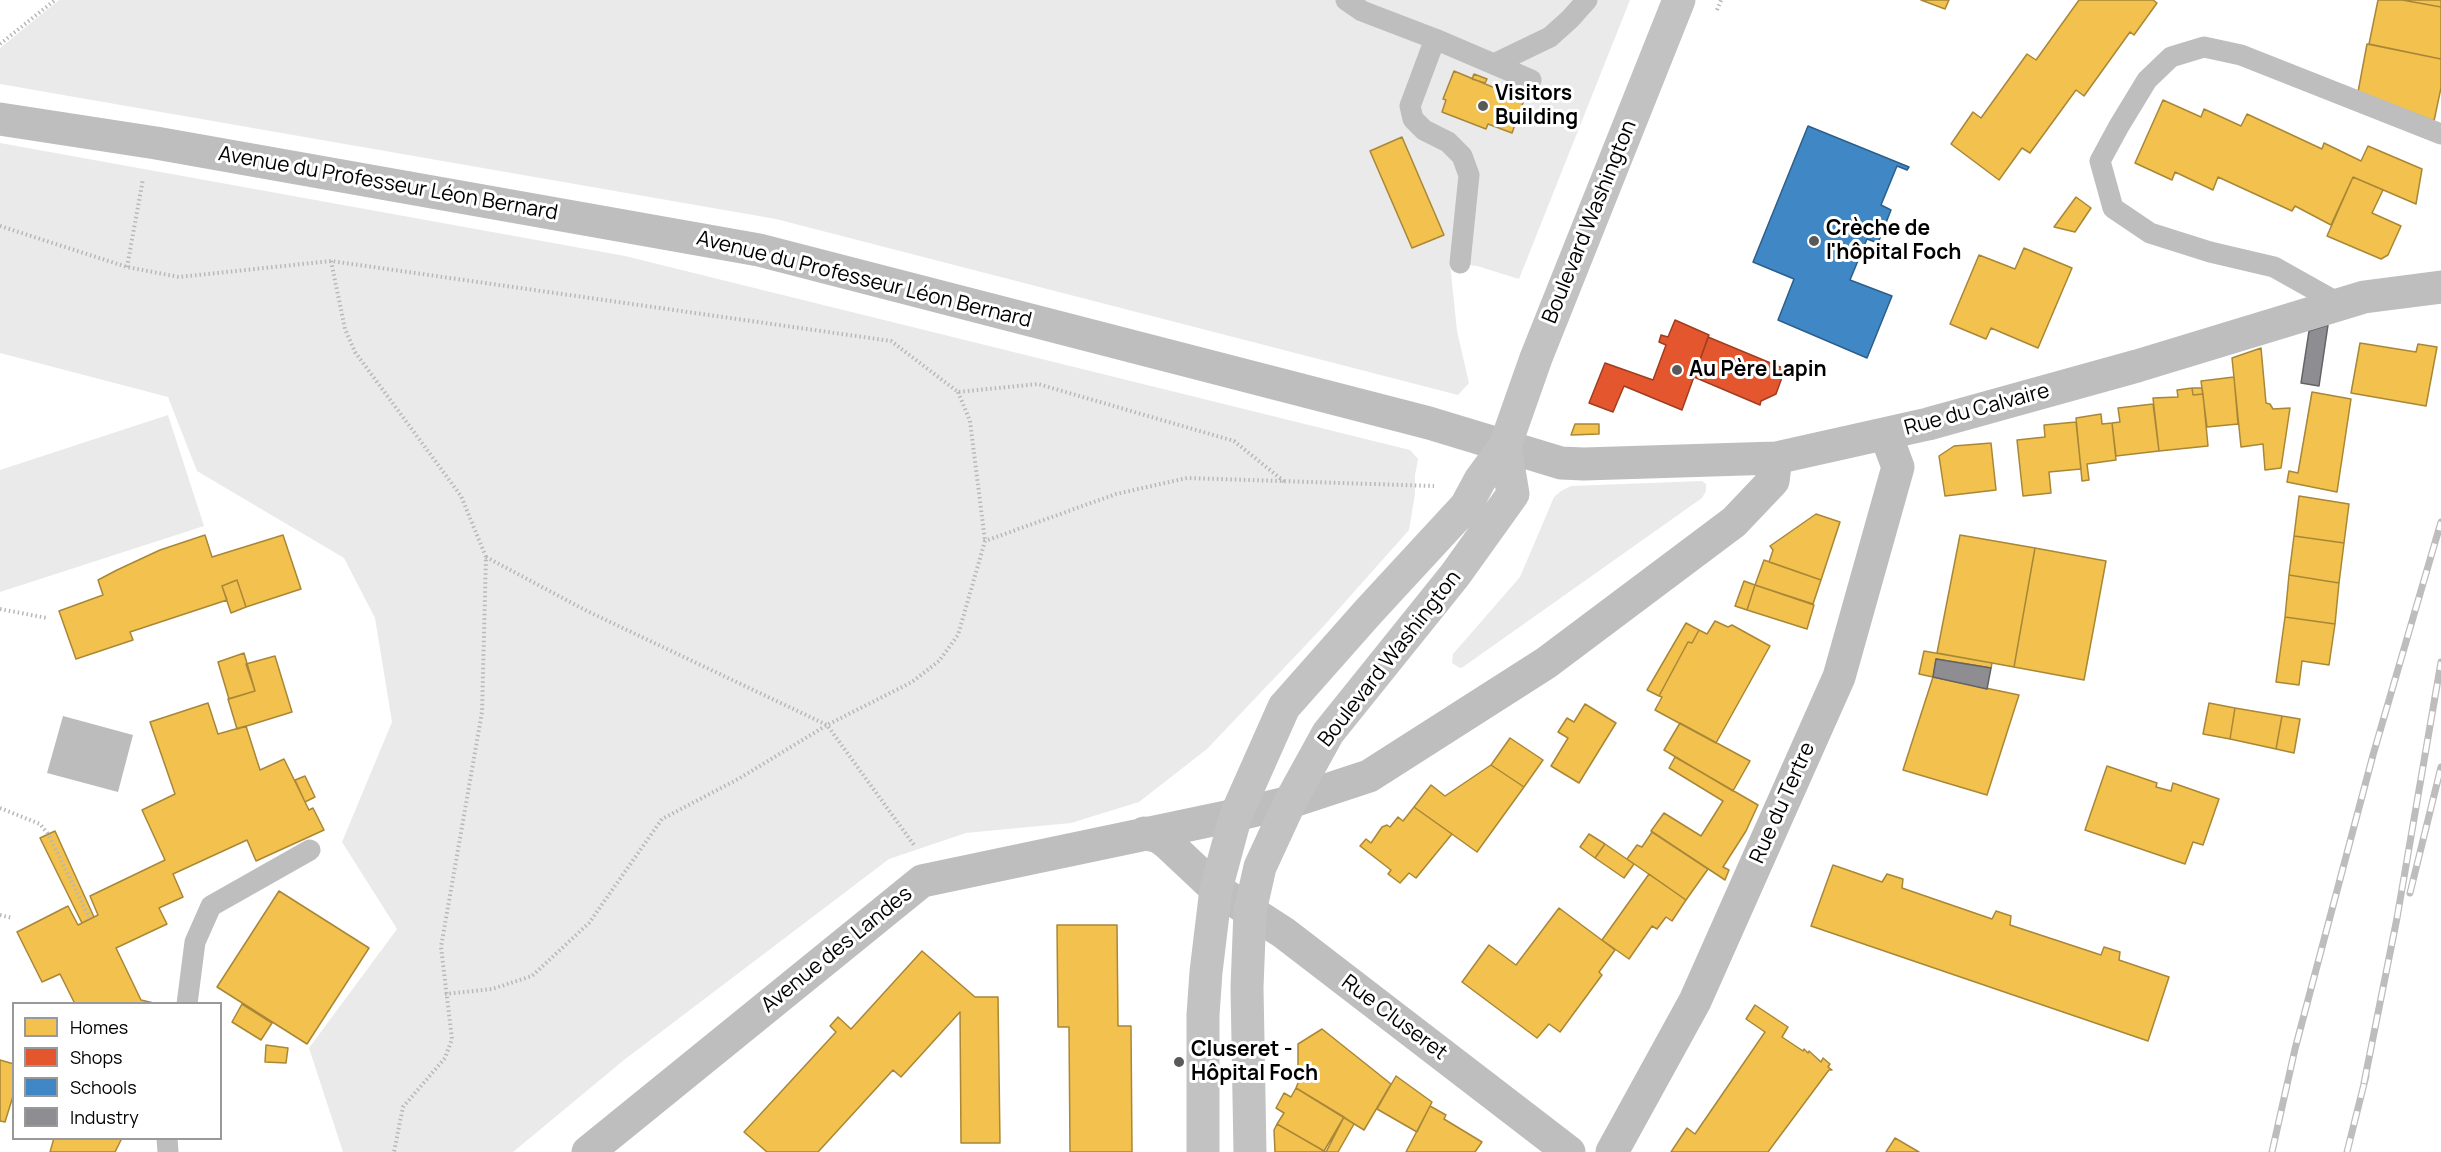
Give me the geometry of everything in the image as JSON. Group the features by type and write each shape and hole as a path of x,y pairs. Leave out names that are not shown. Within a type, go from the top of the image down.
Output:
{"street":[{"name":"Boulevard Washington","path":"1203,1152 1203,1015 1216,889 1236,815 1284,707 1466,507 1480,480 1505,446 1536,358 1679,0"},
{"name":"Avenue du Professeur Léon Bernard","path":"0,119 156,143 759,250 1429,423 1505,446"},
{"name":"Rue du Calvaire","path":"1505,446 1561,463 1776,458 1886,435 2137,366 2364,297 2440,278"},
{"name":"Rue du Tertre","path":"1612,1152 1695,1001 1839,677 1898,467 1886,435"},
{"name":"Boulevard Washington","path":"1250,1152 1246,1014 1250,911 1260,867 1290,802 1328,733 1455,575 1513,494 1505,446"},
{"name":"Avenue des Landes","path":"588,1152 922,881 1236,815 1290,802 1369,776 1546,663 1734,522 1773,481 1776,458"},
{"path":"1144,833 1159,837 1167,843 1216,889"},
{"name":"Rue Cluseret","path":"1216,889 1284,933 1569,1152"}],"lane":[{"path":"1346,0 1362,11 1531,80"},
{"path":"1494,64 1550,37 1587,0"},
{"path":"1435,39 1410,106 1413,118 1424,130 1448,142 1461,156 1469,175 1460,263"},
{"path":"2340,304 2274,267 2210,252 2150,233 2113,208 2100,161 2147,80 2171,57 2204,47 2241,55 2441,134"},
{"path":"187,1002 195,942 211,906 310,850"}],"path":[{"path":"0,44 55,0"},
{"path":"127,267 144,175 156,143"},
{"path":"0,226 127,267 179,277 331,261 891,341 958,392 970,421 985,541 958,634 939,661 912,682 827,725 740,778 662,819 589,923 532,976 492,988 446,994"},
{"path":"331,261 345,329 355,352 460,496 486,557 482,712 441,947 446,994 452,1019 452,1039 445,1058 403,1107 393,1152"},
{"path":"958,392 1038,384 1234,441 1286,483"},
{"path":"985,541 1116,494 1187,478 1286,483 1444,486"},
{"path":"486,557 587,611 827,725 918,850"},
{"path":"0,609 47,618"},
{"path":"0,808 40,824 48,834 90,919"},
{"path":"0,915 12,918"}],"shaded area":[{"path":"59,0 1630,0 1519,279 1477,266 1450,263 1457,331 1469,383 1458,395 776,219 0,84 0,48"},
{"path":"0,143 625,256 1410,450 1418,459 1409,530 1321,629 1207,749 1139,802 1071,823 966,833 889,859 624,1060 513,1152 343,1152 309,1048 397,929 342,842 392,722 375,618 344,558 197,471 168,397 0,353"},
{"path":"168,415 204,526 0,592 0,470"},
{"path":"1702,481 1706,484 1706,491 1702,498 1463,667 1460,668 1452,663 1453,654 1520,577 1554,497 1561,491 1571,486"},
{"path":"63,716 133,735 118,792 47,773"}],"building: Homes":[{"path":"1921,0 1949,0 1945,9"},
{"path":"2079,0 2153,0 2157,3 2134,35 2130,32 2084,96 2076,90 2030,153 2022,148 1999,180 1951,144 1973,112 1981,118 2027,54 2036,60"},
{"path":"2378,0 2402,0 2441,7 2441,59 2369,44"},
{"path":"2402,0 2441,0 2441,7"},
{"path":"2367,44 2441,59 2441,88 2434,121 2358,92"},
{"name":"Visitors Building","path":"1454,71 1524,100 1512,133 1488,124 1486,129 1442,112 1446,100 1443,99"},
{"path":"1474,74 1487,79 1485,83 1472,79"},
{"path":"2163,100 2201,117 2204,109 2241,126 2247,114 2322,149 2324,143 2361,161 2368,146 2422,169 2416,204 2353,177 2331,225 2295,206 2292,211 2218,177 2213,190 2175,172 2172,180 2135,163"},
{"path":"1402,137 1444,235 1412,248 1370,151"},
{"path":"2353,177 2383,190 2372,213 2401,226 2388,255 2381,259 2327,236"},
{"path":"2076,197 2091,208 2075,232 2054,227"},
{"path":"2024,248 2072,268 2038,348 1991,328 1986,339 1950,324 1979,255 2015,269"},
{"path":"2360,343 2416,352 2418,344 2437,347 2426,406 2351,393"},
{"path":"2261,348 2266,403 2270,404 2273,409 2290,408 2281,468 2265,470 2263,444 2241,447 2232,358"},
{"path":"2234,377 2238,424 2207,427 2201,381"},
{"path":"2192,388 2193,395 2203,394 2208,446 2159,451 2153,398 2178,397 2177,390"},
{"path":"2192,388 2202,388 2203,394 2193,395"},
{"path":"2312,392 2351,399 2337,492 2287,482 2289,471 2298,473"},
{"path":"2153,404 2159,451 2116,456 2112,423 2120,422 2118,408"},
{"path":"2101,414 2102,424 2112,423 2116,460 2087,464 2089,480 2082,481 2076,418"},
{"path":"2076,422 2081,469 2049,472 2051,493 2023,496 2017,440 2045,437 2044,425"},
{"path":"1575,424 1599,424 1599,434 1571,435"},
{"path":"1991,443 1996,490 1945,496 1939,456 1954,446"},
{"path":"2299,496 2349,504 2344,543 2294,536"},
{"path":"1816,514 1840,522 1821,580 1769,562 1773,550 1770,546"},
{"path":"205,535 212,557 283,535 301,589 246,607 237,580 222,586 227,600 130,632 133,640 76,659 59,611 103,595 98,580 117,570 160,550"},
{"path":"1960,535 2035,548 2014,667 1937,653"},
{"path":"2294,536 2344,543 2339,583 2289,575"},
{"path":"2035,548 2106,561 2084,680 2014,667"},
{"path":"1764,560 1821,580 1813,604 1755,585"},
{"path":"2289,575 2339,583 2335,624 2285,617"},
{"path":"237,580 246,607 231,613 222,586"},
{"path":"1744,581 1755,585 1747,610 1735,606"},
{"path":"1755,585 1814,605 1807,629 1747,610"},
{"path":"2285,617 2335,624 2329,665 2302,661 2299,685 2276,682"},
{"path":"1715,621 1728,627 1732,625 1770,646 1716,743 1655,710 1662,697 1659,696 1688,642 1692,643 1699,630 1707,634"},
{"path":"1686,623 1699,630 1692,643 1688,642 1659,696 1647,690"},
{"path":"1924,651 1992,663 1991,668 1936,659 1933,677 1919,674"},
{"path":"244,653 255,691 229,699 218,662"},
{"path":"275,656 292,712 237,729 228,699 255,691 246,664"},
{"path":"1933,677 2019,695 1987,795 1903,770"},
{"path":"208,703 218,734 246,726 260,770 284,759 309,810 313,808 324,830 256,861 247,840 173,874 183,897 159,908 167,924 116,948 141,1000 150,1002 74,1002 60,974 42,982 17,932 68,906 78,925 98,915 90,896 165,860 142,810 175,794 150,722"},
{"path":"2209,703 2235,708 2230,739 2203,734"},
{"path":"1585,704 1616,723 1579,783 1551,766 1568,738 1558,732 1567,718 1574,722"},
{"path":"2235,708 2282,716 2276,749 2230,739"},
{"path":"2282,716 2300,719 2294,753 2276,749"},
{"path":"1680,723 1750,761 1733,791 1664,750"},
{"path":"1510,738 1543,760 1524,787 1491,765"},
{"path":"1675,757 1758,805 1746,831 1723,867 1729,870 1725,880 1651,831 1664,813 1701,836 1723,801 1669,768"},
{"path":"1491,765 1524,787 1477,852 1414,807 1431,785 1445,796"},
{"path":"2107,766 2157,783 2156,787 2171,791 2173,783 2219,799 2203,845 2193,842 2185,864 2085,830"},
{"path":"305,776 315,797 305,802 295,780"},
{"path":"1414,807 1452,834 1416,878 1409,873 1400,883 1388,874 1391,870 1360,846 1366,839 1371,843 1382,827 1387,825 1390,827 1398,817 1403,821"},
{"path":"55,831 94,917 82,923 40,838"},
{"path":"1652,832 1708,869 1686,900 1627,859 1637,845 1642,847"},
{"path":"1589,834 1605,844 1595,858 1580,847"},
{"path":"1605,844 1634,864 1624,878 1595,858"},
{"path":"1833,865 1882,882 1887,874 1903,879 1902,888 1992,919 1996,911 2011,916 2010,925 2101,955 2104,947 2120,952 2119,960 2169,977 2148,1041 1811,926"},
{"path":"1649,874 1686,900 1672,921 1666,917 1657,929 1652,926 1629,959 1602,940"},
{"path":"279,891 369,948 307,1044 217,987"},
{"path":"1559,908 1615,950 1599,972 1602,975 1560,1032 1549,1024 1537,1038 1462,982 1489,945 1516,965"},
{"path":"1057,925 1117,925 1118,1026 1131,1026 1132,1152 1070,1152 1069,1027 1058,1027"},
{"path":"922,951 975,997 998,997 1000,1143 961,1143 960,1012 901,1077 893,1070 818,1152 767,1152 744,1132 836,1032 830,1026 838,1017 851,1029"},
{"path":"242,1004 272,1023 261,1040 232,1022"},
{"path":"1755,1005 1788,1027 1782,1037 1803,1051 1804,1049 1808,1053 1809,1051 1821,1062 1823,1058 1830,1064 1828,1067 1832,1070 1829,1070 1768,1152 1671,1152 1687,1128 1695,1134 1765,1032 1746,1019"},
{"path":"1322,1029 1391,1084 1364,1130 1296,1088 1298,1044"},
{"path":"266,1045 288,1048 286,1063 265,1062"},
{"path":"0,1060 12,1063 12,1099 5,1122 0,1121"},
{"path":"1396,1076 1432,1102 1417,1132 1377,1109"},
{"path":"1296,1088 1344,1117 1324,1151 1277,1124 1284,1113 1276,1108 1284,1093 1291,1097"},
{"path":"1430,1106 1446,1115 1444,1119 1482,1142 1475,1152 1406,1152"},
{"path":"1344,1117 1354,1124 1338,1152 1326,1152"},
{"path":"1277,1124 1326,1152 1275,1152 1274,1130"},
{"path":"1895,1138 1919,1152 1886,1152"},
{"path":"53,1140 121,1140 115,1152 50,1152"}],"building: Shops":[{"name":"Au Père Lapin","path":"1675,320 1709,335 1682,410 1624,386 1613,412 1589,403 1605,363 1653,380 1666,345 1659,342 1661,335 1668,337"},
{"path":"1708,337 1785,369 1776,394 1761,401 1760,405 1694,377"}],"building: Schools":[{"name":"Crèche de l'hôpital Foch","path":"1808,126 1909,167 1907,170 1897,166 1881,205 1891,210 1878,243 1867,239 1850,280 1892,296 1867,358 1778,320 1794,279 1753,262"}],"building: Industry":[{"path":"2328,325 2319,386 2301,383 2309,331"},
{"path":"1936,659 1991,668 1987,689 1933,677"}],"railway":[{"path":"2272,1152 2295,1049 2373,755 2441,522"},
{"path":"2364,1083 2397,918 2441,662"},
{"path":"2410,893 2441,767"},
{"path":"2347,1152 2366,1076"}],"place":[{"name":"Visitors Building","path":"1483,106"},
{"name":"Crèche de l'hôpital Foch","path":"1814,241"},
{"name":"Au Père Lapin","path":"1677,370"},
{"name":"Cluseret - Hôpital Foch","path":"1179,1062"}]}
